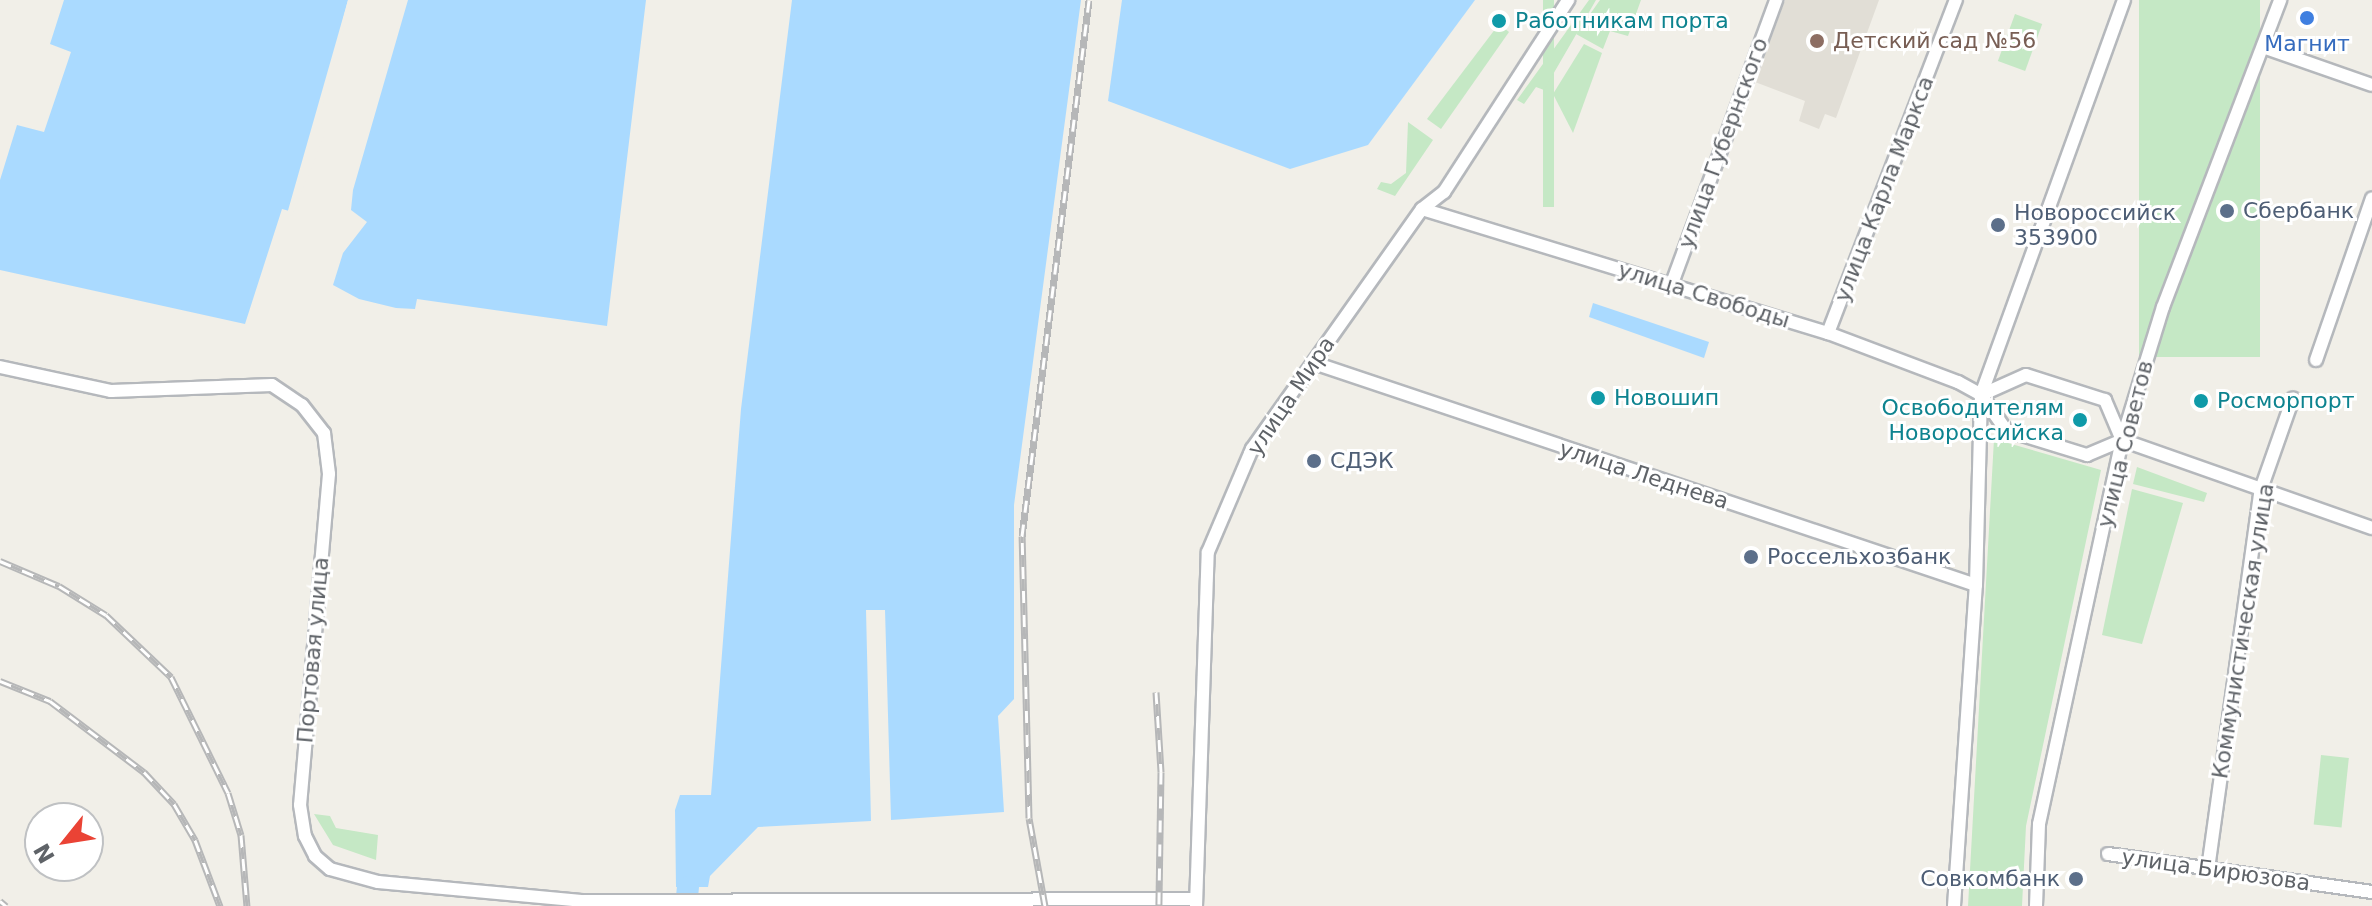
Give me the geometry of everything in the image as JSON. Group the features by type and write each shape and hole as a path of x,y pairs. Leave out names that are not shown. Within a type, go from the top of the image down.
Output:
{"street":[{"name":"улица Мира","path":"1196,903 1208,552 1252,449 1422,209 1444,192 1568,0"},
{"name":"улица Губернского","path":"1671,286 1776,0"},
{"name":"улица Карла Маркса","path":"1828,333 1956,0"},
{"path":"1954,906 1976,585 1981,395 2124,0"},
{"name":"улица Советов","path":"2036,906 2039,824 2122,440 2163,307 2280,0"},
{"path":"2263,47 2372,85"},
{"path":"2316,360 2372,198"},
{"name":"улица Свободы","path":"1422,209 1828,333 1981,395"},
{"name":"улица Леднева","path":"1314,363 1976,585"},
{"name":"Портовая улица","path":"0,367 111,391 272,385 302,405 324,433 329,474 300,805 310,846 330,869 378,882 514,897 891,904 1196,903"},
{"path":"1981,395 2026,375 2105,400 2122,440"},
{"path":"1981,395 2006,430 2087,455 2122,440 2372,528"},
{"name":"Коммунистическая улица","path":"2208,869 2261,489 2293,398"},
{"name":"улица Бирюзова","path":"2108,854 2372,892"}],"shaded area":[{"name":"Детский сад №56","path":"1785,0 1879,0 1836,118 1825,114 1819,129 1799,121 1805,101 1755,82"}],"green space":[{"path":"1543,0 1554,0 1554,207 1543,207"},
{"path":"1589,0 1596,0 1544,90 1536,87 1524,104 1517,100"},
{"path":"1600,0 1641,0 1628,36 1610,31 1603,49 1576,34"},
{"path":"2139,0 2260,0 2260,357 2139,357"},
{"path":"2015,14 2042,24 2025,71 1998,61"},
{"path":"1499,24 1509,32 1441,129 1427,119"},
{"path":"1584,44 1602,53 1573,133 1553,94"},
{"path":"1408,122 1433,140 1395,196 1377,189 1381,182 1391,184 1406,173"},
{"path":"1994,439 2101,470 2026,826 2022,906 1968,906"},
{"path":"2137,467 2207,493 2204,502 2133,484"},
{"path":"2132,489 2183,503 2142,644 2102,635"},
{"path":"2321,755 2349,758 2342,828 2314,825"},
{"path":"314,814 330,816 336,828 378,835 376,860 333,845"}],"water":[{"path":"64,0 348,0 293,212 282,209 245,324 0,270 0,180 17,125 44,132 71,52 50,44"},
{"path":"408,0 646,0 607,326 417,299 415,309 396,308 359,299 333,285 343,253 367,222 351,210 353,190"},
{"path":"792,0 1081,0 1014,505 1014,699 998,716 1004,812 891,820 885,610 866,610 871,821 758,827 710,876 708,887 676,887 675,810 680,795 711,795 741,409"},
{"path":"1122,0 1475,0 1368,145 1290,169 1108,101"},
{"path":"1593,303 1709,342 1704,358 1589,317"}],"pier":[{"path":"348,0 352,0 319,118 325,134 292,216 287,214"}],"waterway":[{"path":"686,906 688,887"}],"railway":[{"path":"1045,906 1029,818 1022,536 1089,0"},
{"path":"0,561 59,586 106,615 171,677 228,793 241,835 247,906"},
{"path":"0,681 50,701 144,772 174,804 195,840 220,906"},
{"path":"1156,692 1161,772 1159,906"},
{"path":"0,901 6,906"}],"place":[{"name":"Магнит","path":"2307,18"},
{"name":"Работникам порта","path":"1499,21"},
{"name":"Детский сад №56","path":"1817,41"},
{"name":"Сбербанк","path":"2227,211"},
{"name":"Новороссийск 353900","path":"1998,225"},
{"name":"Новошип","path":"1598,398"},
{"name":"Росморпорт","path":"2201,401"},
{"name":"Освободителям Новороссийска","path":"2080,420"},
{"name":"СДЭК","path":"1314,461"},
{"name":"Россельхозбанк","path":"1751,557"},
{"name":"Совкомбанк","path":"2076,879"}]}
